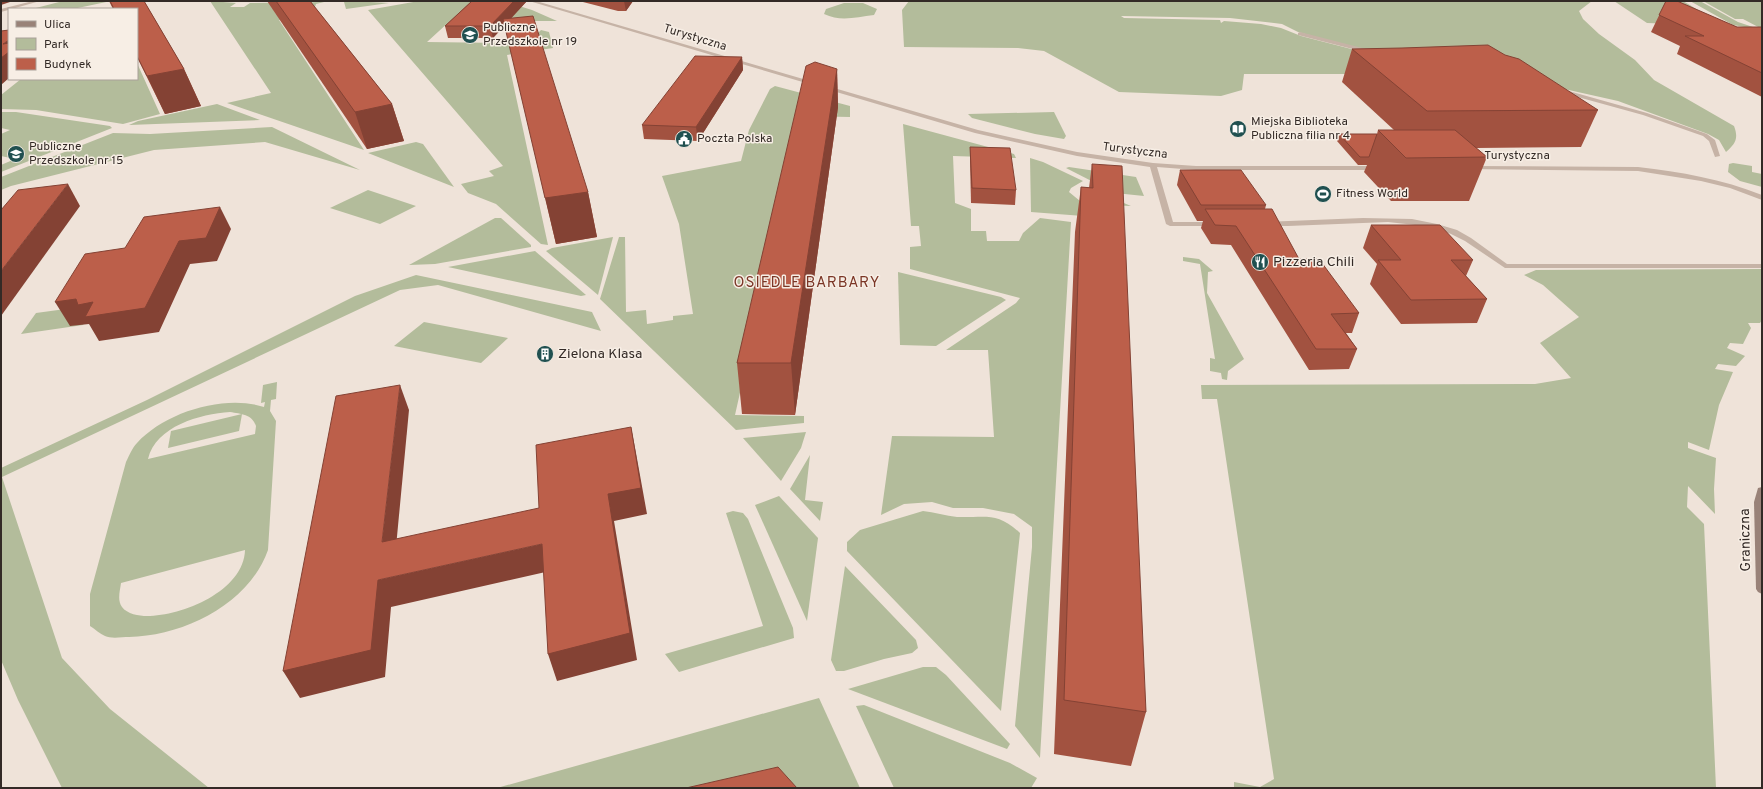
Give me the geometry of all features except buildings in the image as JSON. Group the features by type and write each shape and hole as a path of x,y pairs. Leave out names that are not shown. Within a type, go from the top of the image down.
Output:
{"street":[{"path":"12,8 38,1"},
{"name":"Turystyczna","path":"531,1 977,132 1077,154 1153,165 1196,168 1383,168"},
{"path":"1300,34 1376,52"},
{"path":"1550,88 1611,104 1705,136 1712,140 1717,156"},
{"path":"1153,165 1170,224 1222,224"},
{"name":"Turystyczna","path":"1460,168 1638,169 1666,172 1708,181 1762,197"},
{"path":"1260,224 1306,224 1364,220 1419,222 1453,232 1487,251 1505,266 1762,266"},
{"name":"Graniczna","path":"1762,491 1760,502 1762,589"}],"green space":[{"path":"63,1 111,1 78,8 36,8"},
{"path":"210,1 236,3 230,7 244,7 250,3 324,2 316,4 313,13 279,20 364,150 227,103 271,93"},
{"path":"419,1 503,1 532,10 557,21 450,21 427,42 502,43 508,37 534,37 541,30 549,32 553,48 507,55 548,245 541,244 496,204 468,193 461,184 494,176 489,171 503,166 368,10"},
{"path":"909,1 1592,1 1579,11 1583,19 1599,34 1635,60 1654,80 1734,126 1736,138 1734,144 1726,152 1719,140 1708,134 1618,101 1502,75 1348,46 1298,32 1282,24 1230,18 1121,16 1124,18 1220,20 1221,23 1224,21 1261,24 1281,28 1301,36 1359,51 1384,74 1244,74 1242,90 1221,96 1119,92 1044,51 1018,48 904,47 902,10"},
{"path":"1614,1 1683,1 1725,26 1647,23"},
{"path":"1690,1 1700,1 1738,22 1762,30 1733,25"},
{"path":"1703,1 1762,1 1762,29 1743,19 1735,19"},
{"path":"344,2 389,3 346,9"},
{"path":"844,3 863,3 877,9 874,15 849,18 836,18 824,14 826,9"},
{"path":"138,65 160,114 123,124 36,110 1,109 1,95 20,80 138,80"},
{"path":"775,86 850,106 850,117 802,116 735,415 804,416 804,423 736,430 600,299 619,237 625,237 626,312 646,310 647,324 673,320 673,316 693,314 679,224 662,176 741,161 749,130 770,89"},
{"path":"217,104 260,120 129,125 138,121"},
{"path":"1,112 16,112 110,126 112,128 1,172 1,165 15,159 1,156 1,134 10,130 1,128"},
{"path":"1054,112 1066,136 1064,139 1035,134 972,118 968,114"},
{"path":"903,124 1014,154 1016,158 953,156 955,203 971,209 971,231 986,231 987,241 1019,241 1023,233 1040,218 1071,222 1040,758 1015,726 1032,547 1032,527 1014,514 983,508 953,508 932,502 904,504 881,515 892,436 994,437 988,350 946,350 1016,303 1020,298 910,269 910,247 921,246 919,226 911,226"},
{"path":"272,127 360,170 265,142 154,150 11,186 1,190 1,177 113,133 150,134"},
{"path":"416,142 423,144 454,187 368,153"},
{"path":"1030,158 1043,162 1083,181 1071,188 1069,192 1080,201 1119,201 1131,206 1083,204 1083,216 1031,212"},
{"path":"1733,163 1752,166 1752,172 1762,174 1762,187 1740,181 1728,172 1729,164"},
{"path":"1069,167 1136,177 1144,196 1115,193 1066,168"},
{"path":"368,190 416,206 380,224 330,208"},
{"path":"495,218 501,218 531,245 531,247 435,264 409,265"},
{"path":"613,237 598,295 546,251 552,248"},
{"path":"535,251 586,295 581,296 448,267"},
{"path":"1183,257 1199,259 1213,271 1208,272 1207,293 1244,359 1228,371 1227,380 1222,379 1221,373 1210,371 1210,358 1215,359 1200,264 1183,261"},
{"path":"1762,269 1762,320 1760,323 1748,323 1751,328 1743,344 1730,343 1727,348 1745,356 1736,366 1718,364 1715,369 1733,372 1719,405 1709,450 1688,442 1688,448 1716,458 1714,489 1715,514 1688,486 1687,507 1704,524 1716,788 1234,788 1234,782 1260,787 1274,779 1217,399 1202,399 1201,385 1535,384 1571,378 1540,343 1579,317 1543,285 1524,275 1536,270"},
{"path":"898,272 1001,297 1006,300 936,346 900,345"},
{"path":"416,275 592,312 601,331 438,285 400,290 2,477 62,658 110,709 209,788 62,788 18,700 1,660 1,468 147,400 355,296"},
{"path":"95,305 83,325 21,334 36,313"},
{"path":"424,322 508,338 481,363 394,346"},
{"path":"277,382 276,399 271,400 270,411 276,421 268,550 259,569 246,586 230,601 212,613 192,623 171,631 150,635 113,638 101,634 90,626 90,594 126,462 134,447 149,432 163,422 196,408 232,403 264,407 265,402 261,403 263,385","holes":["230,412 246,415 252,419 256,426 255,434 148,459 160,438 170,430 193,419 218,413","245,550 242,565 234,578 223,589 193,606 161,615 147,616 130,613 120,604 119,595 121,583"]},
{"path":"242,414 239,431 168,448 171,431"},
{"path":"806,432 801,448 781,481 743,438"},
{"path":"810,455 805,500 823,502 820,521 790,489"},
{"path":"779,496 818,538 807,621 755,505"},
{"path":"733,511 743,513 748,519 793,628 794,638 679,672 665,654 763,626 726,513"},
{"path":"923,511 957,517 990,517 1004,521 1020,533 1001,711 847,551 847,542 860,530"},
{"path":"845,566 916,640 918,648 912,653 884,659 844,671 836,671 831,660"},
{"path":"923,667 936,667 946,675 1010,744 1007,749 848,689"},
{"path":"819,698 860,788 497,788"},
{"path":"864,705 1010,763 1037,778 1031,788 894,788 856,706"}],"place":[{"name":"Publiczne Przedszkole nr 19","path":"470,35"},
{"name":"Miejska Biblioteka Publiczna filia nr 4","path":"1238,129"},
{"name":"Poczta Polska","path":"684,139"},
{"name":"Publiczne Przedszkole nr 15","path":"16,154"},
{"name":"Fitness World","path":"1323,194"},
{"name":"Pizzeria Chili","path":"1260,262"},
{"name":"Zielona Klasa","path":"545,354"}],"district":[{"name":"OSIEDLE BARBARY","path":"807,283"}]}
